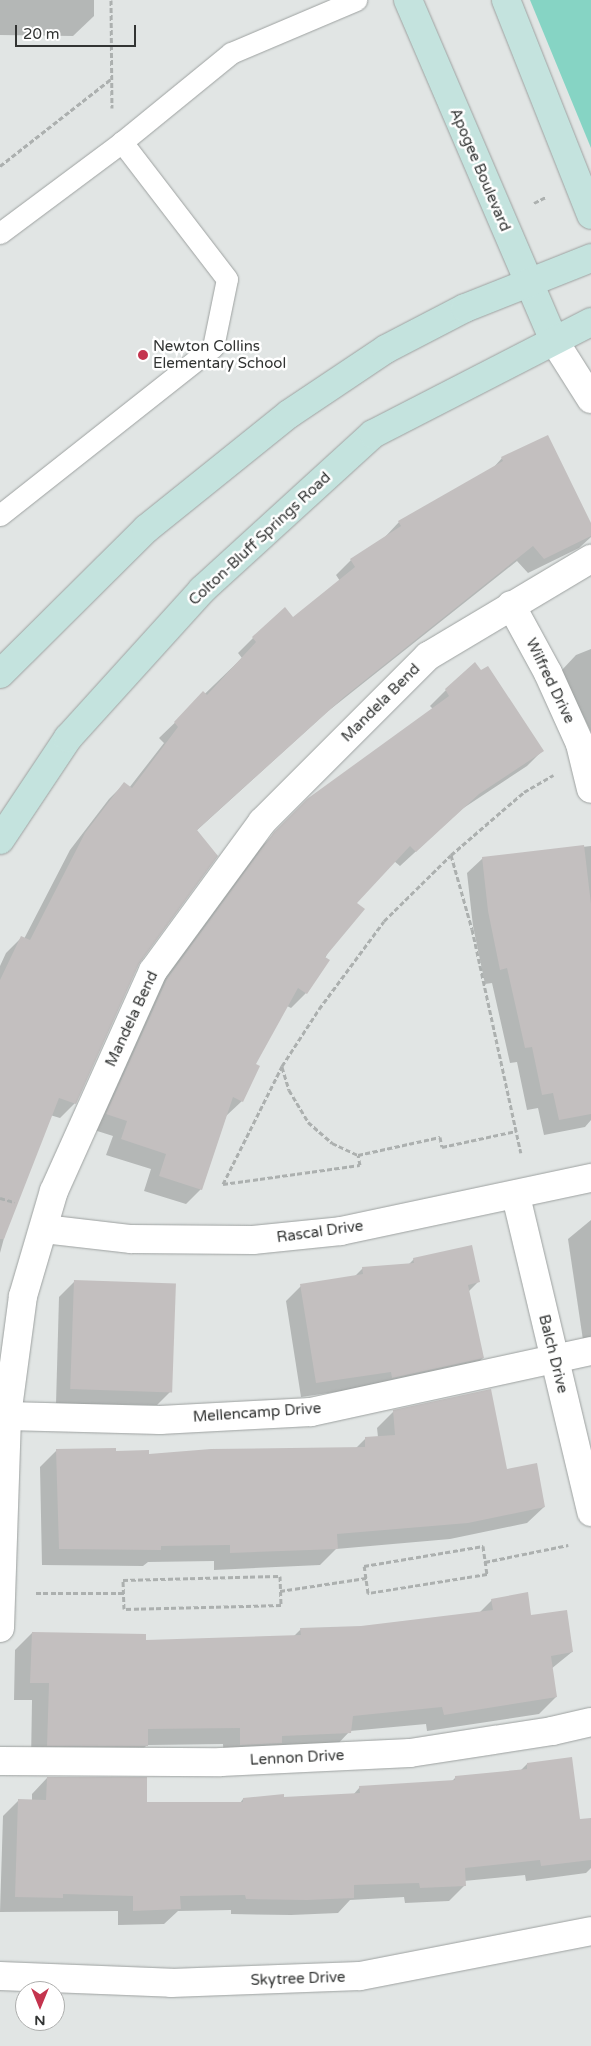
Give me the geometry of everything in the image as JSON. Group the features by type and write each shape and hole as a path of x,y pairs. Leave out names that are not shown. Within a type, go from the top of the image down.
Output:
{"street":[{"name":"Apogee Boulevard","path":"408,0 553,339"},
{"path":"506,0 591,215"},
{"path":"0,674 146,529 289,414 386,349 465,308 530,284 591,258"},
{"name":"Colton-Bluff Springs Road","path":"0,840 68,738 202,590 359,447 374,434 553,339 591,322"},
{"path":"553,339 591,398"},
{"name":"Mandela Bend","path":"0,1628 7,1416 24,1296 54,1191 153,971 262,822 428,656 591,559"},
{"name":"Wilfred Drive","path":"511,605 548,673 583,759 591,789"},
{"name":"Rascal Drive","path":"44,1229 131,1239 252,1240 341,1231 516,1196 591,1178"},
{"name":"Balch Drive","path":"516,1196 591,1512"},
{"name":"Mellencamp Drive","path":"7,1416 160,1420 311,1412 591,1351"},
{"name":"Lennon Drive","path":"0,1761 221,1762 410,1752 552,1731 591,1722"},
{"name":"Skytree Drive","path":"0,1976 171,1983 360,1976 591,1932"}],"lane":[{"path":"0,233 122,142 232,53 356,0"},
{"path":"0,515 213,347 227,279 122,142"}],"path":[{"path":"111,0 113,112 121,106"},
{"path":"0,166 111,79"},
{"path":"527,205 547,197"},
{"path":"358,1155 360,1165 223,1184 282,1066 384,921 451,855 524,792 583,759"},
{"path":"451,855 472,929 521,1153"},
{"path":"282,1066 292,1096 308,1122 332,1143 358,1155 440,1137 442,1147 516,1131"},
{"path":"485,1562 568,1545"},
{"path":"483,1546 485,1562 488,1574 368,1593 364,1566 483,1546"},
{"path":"280,1576 280,1591 281,1605 124,1609 123,1580 280,1576"},
{"path":"280,1591 366,1578"},
{"path":"29,1593 123,1593"}],"green space":[{"path":"530,0 591,0 591,148"}],"building":[{"path":"548,435 591,523 591,536 544,559 533,546 344,697 197,830 218,856 139,964 76,1104 59,1098 4,1239 0,1239 0,980 21,936 30,940 85,833 124,782 132,788 178,727 174,722 203,691 207,695 256,642 252,637 285,607 293,617 355,567 350,559 401,526 398,521 503,461 501,457"},
{"path":"475,662 481,670 488,666 544,751 479,794 416,852 410,846 357,903 365,909 325,957 330,960 307,994 298,988 256,1064 260,1066 243,1102 233,1097 202,1190 159,1176 166,1154 121,1139 127,1121 106,1114 167,979 274,832 307,799 449,696 445,689"},
{"path":"584,845 591,904 591,1114 559,1120 553,1093 542,1095 532,1047 525,1048 507,968 500,970 488,911 482,857"},
{"path":"472,1245 480,1282 468,1285 484,1358 392,1378 391,1372 316,1383 300,1284 363,1274 362,1267 414,1263 413,1258"},
{"path":"74,1280 176,1284 172,1392 70,1389"},
{"path":"491,1389 507,1469 537,1463 545,1507 468,1523 337,1534 338,1549 230,1553 230,1545 161,1546 161,1550 59,1549 56,1449 116,1448 116,1451 149,1450 149,1454 211,1449 365,1447 365,1437 395,1435 393,1410"},
{"path":"528,1592 531,1615 567,1610 573,1652 551,1656 557,1697 444,1715 442,1707 353,1716 351,1733 282,1736 282,1743 240,1745 240,1728 148,1729 148,1746 47,1746 49,1683 30,1683 32,1632 146,1634 146,1640 301,1635 300,1628 361,1626 493,1610 491,1599"},
{"path":"572,1757 580,1819 591,1818 591,1860 541,1866 540,1860 465,1868 466,1886 420,1888 419,1883 354,1885 354,1898 307,1900 246,1899 245,1895 180,1896 181,1909 133,1911 133,1896 63,1894 63,1898 15,1897 18,1799 46,1800 47,1777 147,1777 147,1802 243,1802 243,1798 284,1794 284,1797 360,1793 359,1786 455,1780 455,1776 527,1769 527,1763"}],"place":[{"name":"Newton Collins Elementary School","path":"143,355"}]}
